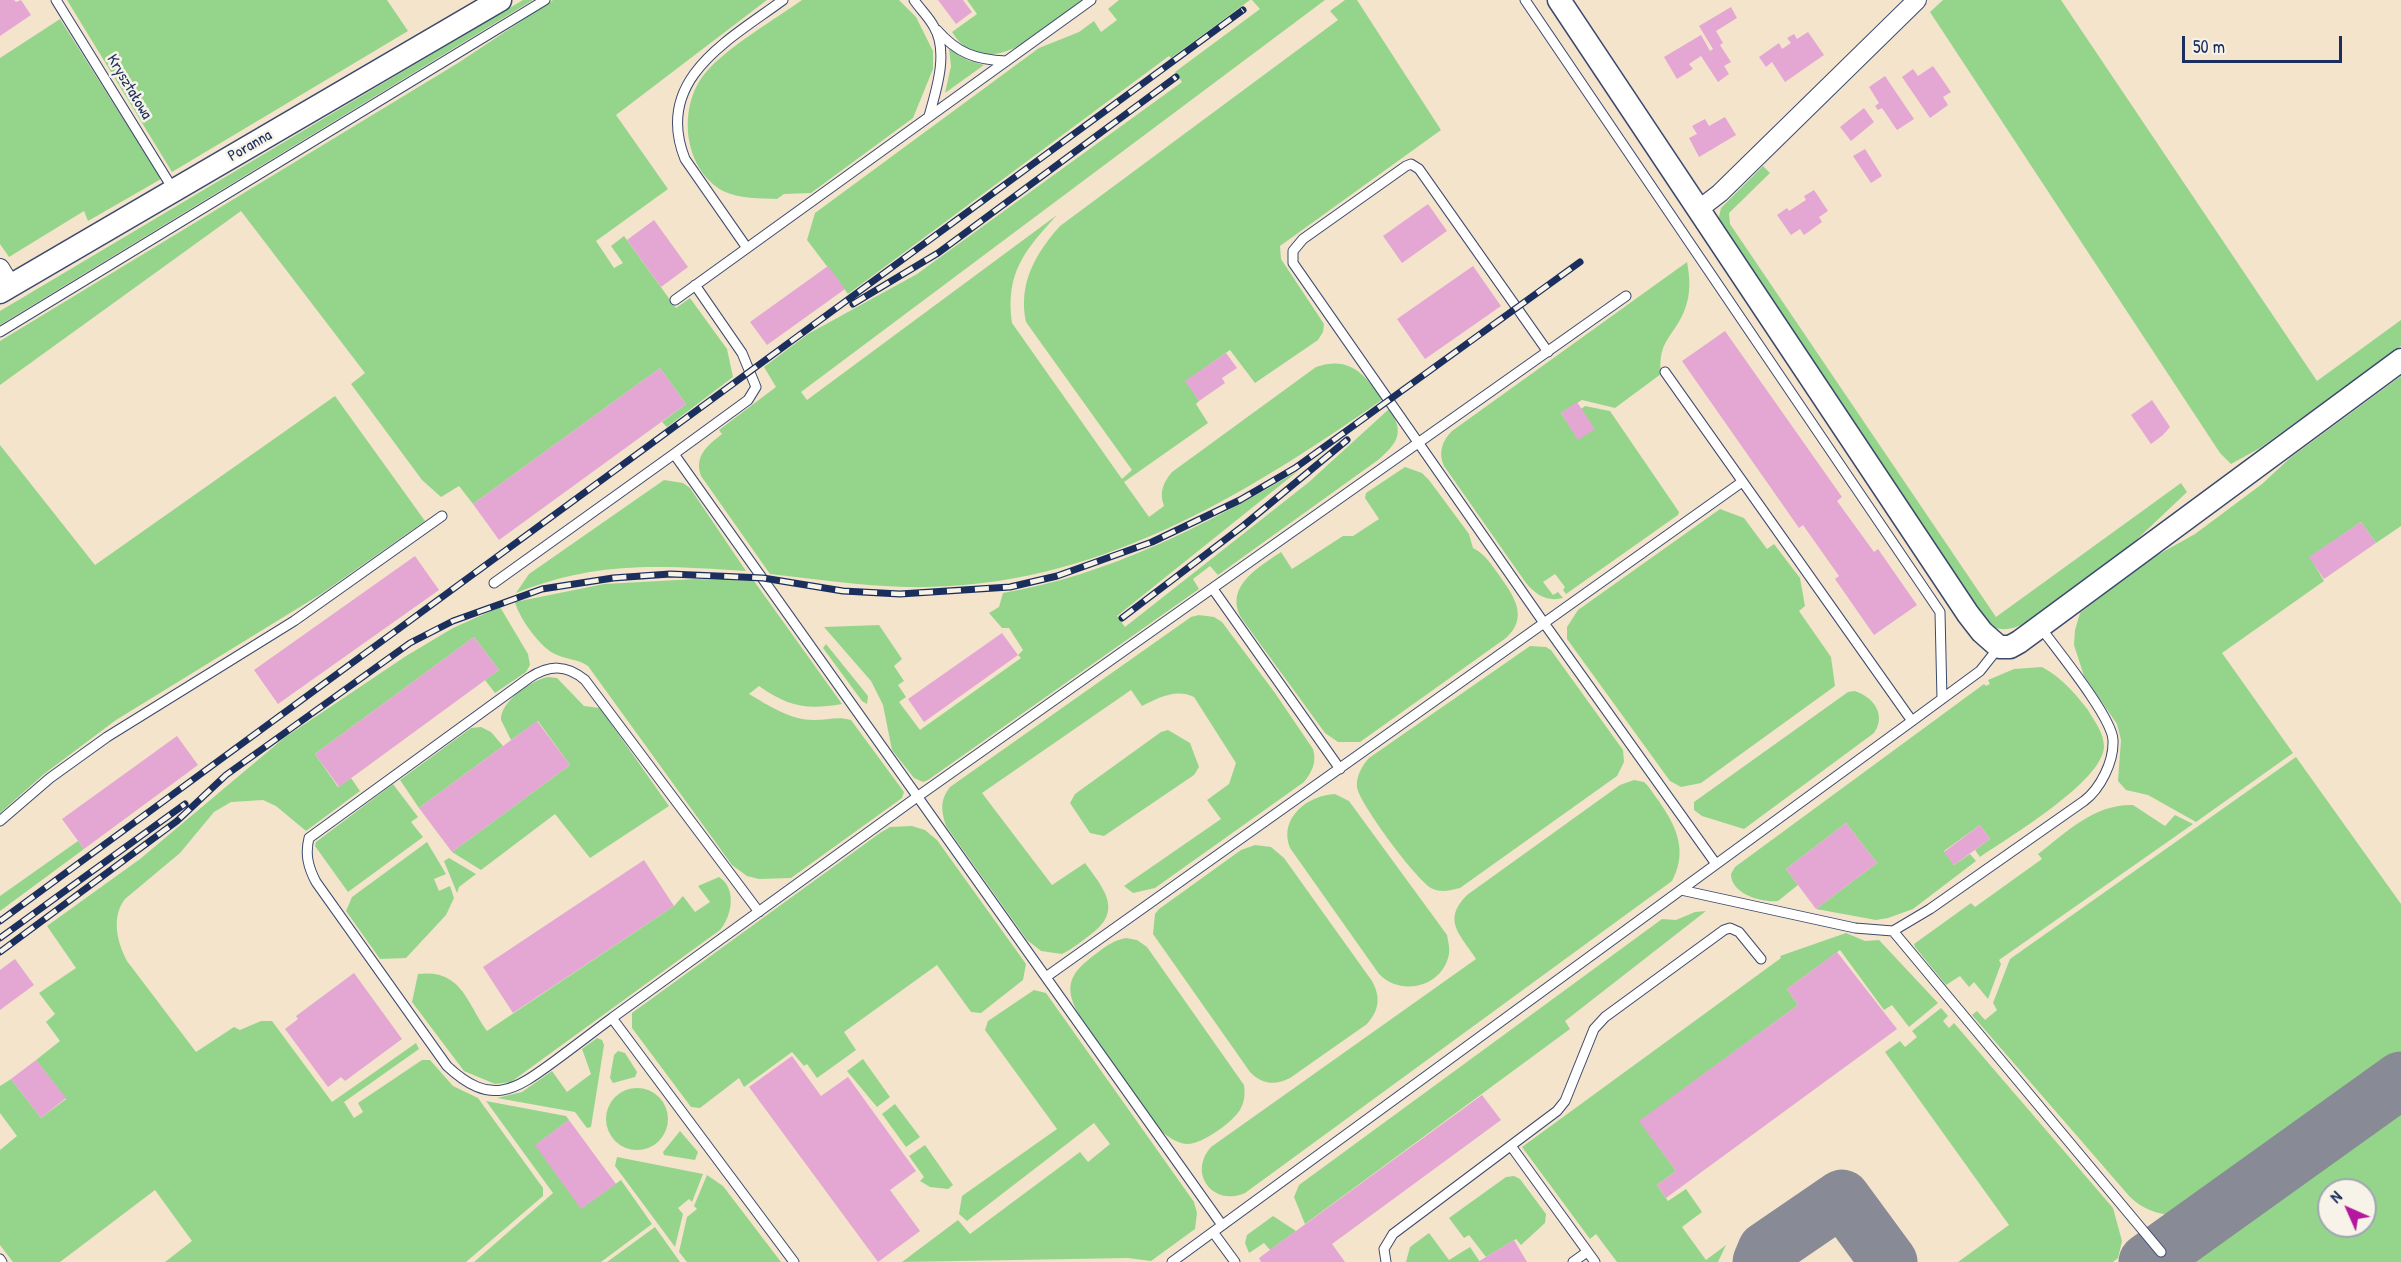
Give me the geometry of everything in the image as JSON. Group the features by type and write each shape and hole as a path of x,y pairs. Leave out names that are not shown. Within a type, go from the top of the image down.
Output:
{"street":[{"name":"Poranna","path":"4,282 174,190 499,0"},
{"path":"1559,0 1968,614 1982,632 1999,647 2010,647 2040,627 2401,360"},
{"path":"1698,210 1720,193 1917,0"}],"lane":[{"name":"Kryształowa","path":"56,0 174,190"},
{"path":"0,333 545,0"},
{"path":"747,248 685,159 679,144 679,109 688,81 700,63 783,0"},
{"path":"914,0 950,45 966,55 1007,61"},
{"path":"675,300 1091,0"},
{"path":"1526,0 1940,612 1942,699"},
{"path":"929,116 940,64 936,28"},
{"path":"1548,352 1419,169 1411,164 1303,239 1291,257 1544,623 1716,864"},
{"path":"494,583 748,400 756,387 742,354 695,285"},
{"path":"759,912 585,680 567,668 548,667 528,678 309,838 307,846 308,866 316,882 447,1066 464,1081 488,1089 513,1089 759,912 917,797 1626,296"},
{"path":"1665,372 1912,721"},
{"path":"675,454 1222,1225"},
{"path":"1047,977 1742,482"},
{"path":"0,821 50,778 107,737 294,621 442,516"},
{"path":"1213,589 1340,768"},
{"path":"1681,890 1855,928 1893,931 1930,909 2084,801 2093,794 2109,764 2113,740 2106,721 2040,627"},
{"path":"1172,1262 1980,671 1999,647"},
{"path":"1386,1262 1384,1249 1393,1234 1561,1106 1594,1029 1605,1017 1724,930 1730,928 1739,932 1761,959"},
{"path":"1893,931 2161,1252"},
{"path":"612,1018 794,1262"},
{"path":"1511,1146 1595,1262"},
{"path":"1213,1232 1235,1262"},
{"path":"1573,1262 1587,1252"}],"green space":[{"path":"67,0 387,0 408,31 172,172"},
{"path":"523,0 533,0 0,325 0,311"},
{"path":"553,0 767,0 616,115 668,189 596,241 614,268 623,263 611,246 624,236 676,308 690,298 727,349 733,377 667,427 662,422 686,404 660,368 473,504 459,486 441,497 422,480 351,384 365,373 241,211 0,385 0,341 458,63"},
{"path":"802,0 899,0 916,17 933,51 933,69 913,118 811,193 784,194 777,199 750,198 729,194 709,181 692,152 688,135 691,100 697,85 716,62 739,43"},
{"path":"967,0 1083,0 1036,36 1018,46 1000,53 982,54 966,48 952,32 977,14"},
{"path":"1119,0 1250,0 1171,58 1169,56 848,294 807,240 815,213 1039,48 1079,32 1094,21 1101,32 1117,20 1108,9"},
{"path":"1252,0 1325,0 801,392 807,400 1057,215 1035,240 1020,263 1012,290 1012,323 1122,479 1132,470 1026,322 1024,295 1036,259 1060,226 1338,20 1330,11 1345,0 1357,0 1441,130 1280,246 1281,259 1324,324 1323,332 1318,340 1255,383 1230,350 1186,381 1199,401 1196,404 1208,423 1124,482 1149,517 1164,506 1163,488 1172,472 1316,367 1328,364 1348,366 1363,375 1383,399 1273,472 1217,504 1159,532 1099,556 1037,574 973,584 906,587 770,574 701,476 699,469 703,452 722,434 719,430 776,387 764,367 808,334 917,274 1182,82 1175,72 1260,9"},
{"path":"1943,0 2061,0 2317,381 2401,320 2401,346 2260,448 2231,464 2220,453 1930,12"},
{"path":"60,19 161,179 88,221 84,211 9,257 0,244 0,58"},
{"path":"949,49 967,60 984,65 945,93 951,66"},
{"path":"1763,166 1770,173 1729,213 1730,224 1996,617 2181,483 2187,492 2130,546 2028,622 2014,628 2004,629 1990,625 1718,221 1721,208"},
{"path":"1687,262 1689,286 1687,303 1664,346 1660,363 1661,374 1615,408 1582,400 1561,413 1578,439 1581,409 1585,406 1610,411 1679,512 1678,515 1566,594 1563,590 1565,587 1555,574 1543,582 1553,595 1558,592 1563,598 1552,599 1542,596 1526,583 1444,466 1441,456 1443,443 1452,431"},
{"path":"2401,376 2401,526 2376,543 2361,522 2310,557 2324,581 2222,653 2293,753 2196,822 2148,795 2126,790 2118,781 2121,740 2117,724 2084,676 2074,645 2080,613 2145,562 2195,534 2262,484 2290,458"},
{"path":"335,396 425,521 321,594 116,720 44,774 0,813 0,445 95,565"},
{"path":"1389,409 1397,424 1397,437 1378,460 1218,575 1210,566 1193,579 1199,589 923,782 914,778 892,750 883,705 871,681 824,627 879,625 902,659 894,666 904,681 898,685 906,697 899,702 920,730 1021,658 1018,655 1023,650 1009,628 1002,628 989,613 999,607 1003,593 1081,574 1156,546 1298,471 1117,616 1125,627 1309,482"},
{"path":"1405,467 1422,473 1429,480 1469,534 1473,548 1484,556 1505,583 1517,606 1517,622 1506,638 1360,742 1338,742 1325,733 1242,619 1237,608 1237,597 1246,579 1281,552 1292,569 1343,536 1353,536 1379,519 1365,498 1366,493"},
{"path":"664,480 683,483 690,488 746,571 657,567 603,570 546,582 516,593 529,574"},
{"path":"1720,509 1744,518 1767,549 1774,544 1800,578 1805,606 1799,611 1831,657 1835,686 1701,783 1681,787 1670,781 1567,639 1567,627 1578,610"},
{"path":"696,579 754,581 842,704 818,707 798,705 780,699 759,686 749,694 780,712 797,718 851,720 904,792 902,798 791,878 759,879 747,876 732,865 588,666 557,655 544,646 526,624 515,602 604,584"},
{"path":"500,607 528,654 530,665 526,672 495,693 485,680 499,670 474,637 315,754 338,787 351,778 360,791 306,831 276,806 263,800 231,802 214,812 180,853 125,899 118,914 117,930 127,961 196,1052 234,1027 240,1030 261,1021 272,1021 332,1102 416,1043 419,1049 344,1102 354,1118 363,1112 358,1103 422,1060 430,1060 453,1086 478,1098 543,1188 543,1196 466,1262 165,1262 192,1241 155,1190 60,1262 13,1262 0,1245 0,1150 17,1136 0,1113 0,1086 11,1079 41,1118 66,1099 36,1060 60,1041 46,1022 55,1014 39,993 76,968 47,926 140,859 284,738 406,656 453,628"},
{"path":"1199,615 1214,617 1222,622 1275,693 1313,749 1314,763 1311,771 1304,782 1155,888 1133,893 1124,886 1221,819 1207,800 1229,784 1236,763 1194,697 1181,693 1174,694 1142,706 1131,690 982,793 1052,885 1085,863 1104,891 1108,909 1100,926 1087,938 1062,954 1041,951 1027,940 946,826 942,810 944,796 950,787 1191,617"},
{"path":"826,644 868,696 867,704 862,701 823,648"},
{"path":"1530,646 1546,647 1551,650 1623,750 1624,762 1617,776 1460,888 1443,891 1433,889 1415,873 1367,809 1357,787 1359,775 1369,758"},
{"path":"2042,667 2067,686 2088,710 2104,742 2099,761 2072,792 1980,857 1975,850 1990,839 1980,825 1944,851 1954,865 1970,854 1976,861 1913,909 1876,920 1816,909 1877,863 1846,823 1786,869 1798,885 1778,901 1756,899 1736,887 1731,874 1735,867 1984,684 1986,686 1990,684 1988,680 2014,669"},
{"path":"548,677 557,678 584,706 600,708 669,806 590,858 555,814 481,870 452,852 570,765 538,721 511,740 501,720 502,713 511,699 533,682"},
{"path":"1854,691 1867,697 1876,707 1879,720 1874,733 1744,829 1702,816 1694,810 1694,802 1848,692"},
{"path":"481,727 491,732 503,746 419,808 400,780 471,728"},
{"path":"1168,730 1190,743 1199,767 1194,775 1104,836 1090,833 1070,803 1075,794 1161,732"},
{"path":"2296,757 2401,904 2401,1056 2181,1214 2154,1212 2141,1206 2130,1197 1972,1015 1977,1011 1985,1020 1997,1010 1993,1003 2010,959"},
{"path":"1634,780 1644,782 1648,786 1675,830 1680,855 1672,881 1245,1193 1223,1196 1214,1192 1207,1185 1202,1168 1204,1157 1211,1147 1476,959 1456,928 1454,920 1459,904 1467,895 1620,785"},
{"path":"393,784 418,817 411,822 423,837 348,892 315,846 316,842"},
{"path":"1335,794 1349,801 1447,935 1449,952 1445,965 1430,981 1420,985 1398,985 1379,974 1290,848 1287,837 1288,827 1298,810 1315,799"},
{"path":"2133,805 2165,826 2175,815 2193,824 1999,960 2001,964 1988,999 1974,982 1969,987 1960,976 1946,985 1915,947 1914,944 1971,903 1975,907 2042,859 2038,854 2082,821 2106,809"},
{"path":"912,826 925,830 937,840 1026,964 1023,980 981,1013 971,1012 937,965 844,1032 856,1050 817,1078 807,1064 804,1066 792,1052 744,1087 739,1078 700,1108 691,1107 632,1028 632,1013 880,833 890,827"},
{"path":"78,841 84,849 0,911 0,896"},
{"path":"427,842 446,874 434,879 439,891 450,886 454,898 446,915 406,958 380,959 346,911 352,897"},
{"path":"1255,845 1271,847 1284,858 1372,981 1378,998 1374,1014 1367,1024 1290,1078 1274,1083 1259,1079 1250,1072 1153,934 1155,914 1159,909 1241,850"},
{"path":"449,858 476,874 459,887 457,893 444,861"},
{"path":"719,877 728,888 731,902 730,910 720,930 511,1082 495,1084 464,1071 412,1002 418,974 444,977 454,982 461,990 487,1031 674,906 683,896 695,912 710,902 698,886"},
{"path":"1706,911 1565,1021 1570,1029 1305,1224 1294,1197 1299,1185 1662,919 1676,920 1695,912"},
{"path":"1846,933 1865,941 1879,940 1938,1003 1909,1027 1892,1005 1884,1010 1840,950 1787,989 1798,1005 1640,1121 1676,1171 1657,1185 1668,1201 1686,1189 1702,1212 1682,1227 1706,1260 1726,1245 1718,1262 1617,1262 1596,1234 1590,1239 1522,1147 1781,958 1780,956"},
{"path":"1126,938 1137,940 1147,947 1244,1085 1244,1099 1238,1113 1217,1131 1200,1141 1187,1144 1179,1142 1161,1131 1074,1005 1070,987 1075,973 1104,948"},
{"path":"1034,990 1046,993 1194,1202 1197,1213 1195,1229 1151,1261 1128,1258 902,1262 958,1220 970,1234 1080,1152 1088,1162 1110,1144 1094,1123 967,1221 959,1214 962,1196 1057,1129 985,1030 988,1021"},
{"path":"1941,1008 1948,1016 1943,1021 1949,1028 1954,1023 2113,1208 2122,1241 2118,1258 2113,1262 1958,1262 2009,1225 1885,1052 1900,1041 1905,1047 1917,1037 1912,1031"},
{"path":"597,1038 602,1040 604,1045 591,1127 587,1128 575,1112 497,1098 522,1092 552,1071 567,1092 591,1074 582,1049"},
{"path":"618,1051 625,1053 637,1072 635,1077 613,1083 610,1078 614,1055"},
{"path":"863,1059 890,1097 877,1107 847,1071"},
{"path":"637,1088 649,1090 659,1097 666,1107 668,1119 666,1131 659,1141 649,1148 637,1150 625,1148 615,1141 608,1131 606,1119 608,1107 615,1097 625,1090"},
{"path":"486,1101 566,1116 569,1120 537,1144 582,1208 621,1180 652,1224 601,1262 474,1262 553,1193"},
{"path":"895,1104 920,1137 906,1147 882,1114"},
{"path":"2401,1104 2401,1262 2181,1262"},
{"path":"680,1131 698,1152 695,1160 664,1155 663,1152"},
{"path":"925,1145 953,1185 948,1189 930,1187 920,1181 924,1177 909,1156"},
{"path":"617,1157 703,1174 692,1202 689,1199 678,1208 683,1214 675,1247 615,1166"},
{"path":"707,1175 723,1186 781,1262 687,1262 679,1252 687,1217 697,1209 694,1206"},
{"path":"1514,1176 1520,1179 1546,1214 1545,1223 1521,1245 1516,1239 1486,1257 1469,1235 1464,1238 1449,1218 1506,1177"},
{"path":"1273,1216 1296,1231 1270,1250 1264,1243 1249,1253 1245,1243 1247,1235"},
{"path":"655,1227 680,1262 607,1262"},
{"path":"1429,1233 1449,1260 1470,1247 1480,1262 1406,1262 1410,1247"}],"building":[{"path":"0,0 16,2 21,0 31,15 0,36"},
{"path":"938,0 963,0 972,12 956,24"},
{"path":"1731,7 1737,18 1716,31 1723,43 1720,45 1731,62 1724,66 1729,74 1718,82 1701,56 1689,64 1693,69 1677,79 1664,57 1701,35 1710,51 1713,49 1699,26"},
{"path":"1808,32 1824,55 1785,82 1772,62 1766,67 1759,57 1779,43 1782,49 1791,43 1787,38 1794,34 1797,39"},
{"path":"1933,66 1951,92 1943,97 1948,105 1930,118 1902,77 1913,69 1918,76"},
{"path":"1885,76 1914,119 1897,130 1882,108 1878,110 1875,106 1879,103 1869,87"},
{"path":"1864,108 1874,122 1851,141 1840,127"},
{"path":"1725,117 1736,135 1699,157 1689,138 1697,134 1692,126 1705,119 1709,126"},
{"path":"1865,149 1882,176 1871,183 1853,156"},
{"path":"1814,190 1828,211 1819,217 1822,222 1804,235 1800,229 1791,235 1777,215 1787,208 1789,211 1806,200 1804,196"},
{"path":"1428,204 1447,231 1402,263 1383,236"},
{"path":"654,220 688,267 661,287 627,240"},
{"path":"828,266 845,289 767,345 750,322"},
{"path":"1473,266 1501,306 1425,359 1397,319"},
{"path":"1725,331 1842,497 1837,501 1874,552 1878,549 1917,605 1874,635 1835,579 1839,576 1803,525 1799,528 1682,361"},
{"path":"1226,353 1237,368 1222,378 1225,383 1199,401 1185,381"},
{"path":"660,368 686,404 499,540 473,504"},
{"path":"2152,400 2170,427 2151,444 2131,415"},
{"path":"1577,402 1595,429 1578,440 1561,413"},
{"path":"2361,522 2376,543 2324,579 2309,557"},
{"path":"415,556 439,590 278,704 254,670"},
{"path":"1002,633 1018,655 924,722 908,699"},
{"path":"474,637 499,670 339,787 315,754"},
{"path":"537,721 570,765 452,852 419,808"},
{"path":"177,736 198,765 84,849 62,819"},
{"path":"1846,823 1877,863 1816,909 1786,869"},
{"path":"1980,825 1990,839 1954,865 1944,852"},
{"path":"644,860 674,906 513,1013 483,967"},
{"path":"1837,952 1897,1029 1666,1198 1657,1185 1676,1171 1639,1121 1798,1005 1787,989"},
{"path":"15,959 34,985 0,1010 0,970"},
{"path":"354,973 402,1039 345,1081 341,1077 328,1087 285,1029 298,1019 296,1016"},
{"path":"792,1056 821,1096 848,1077 916,1171 890,1190 920,1231 878,1262 749,1087"},
{"path":"36,1060 66,1098 41,1118 11,1079"},
{"path":"1482,1095 1501,1120 1332,1244 1345,1262 1261,1262 1259,1258"},
{"path":"569,1120 616,1184 581,1209 535,1145"},
{"path":"1514,1240 1527,1262 1478,1262 1486,1257"}],"taxiway":[{"path":"2147,1262 2401,1080"},
{"path":"1761,1262 1766,1250 1842,1198 1889,1262"}],"railway":[{"path":"0,921 1243,10"},
{"path":"853,304 938,253 1176,77"},
{"path":"0,952 177,821 226,775 410,643 453,621 542,589 613,578 670,574 763,578 843,591 900,594 1010,587 1057,576 1152,542 1240,500 1295,468 1580,262"},
{"path":"1122,618 1243,526 1347,440"},
{"path":"0,938 185,804"}]}
